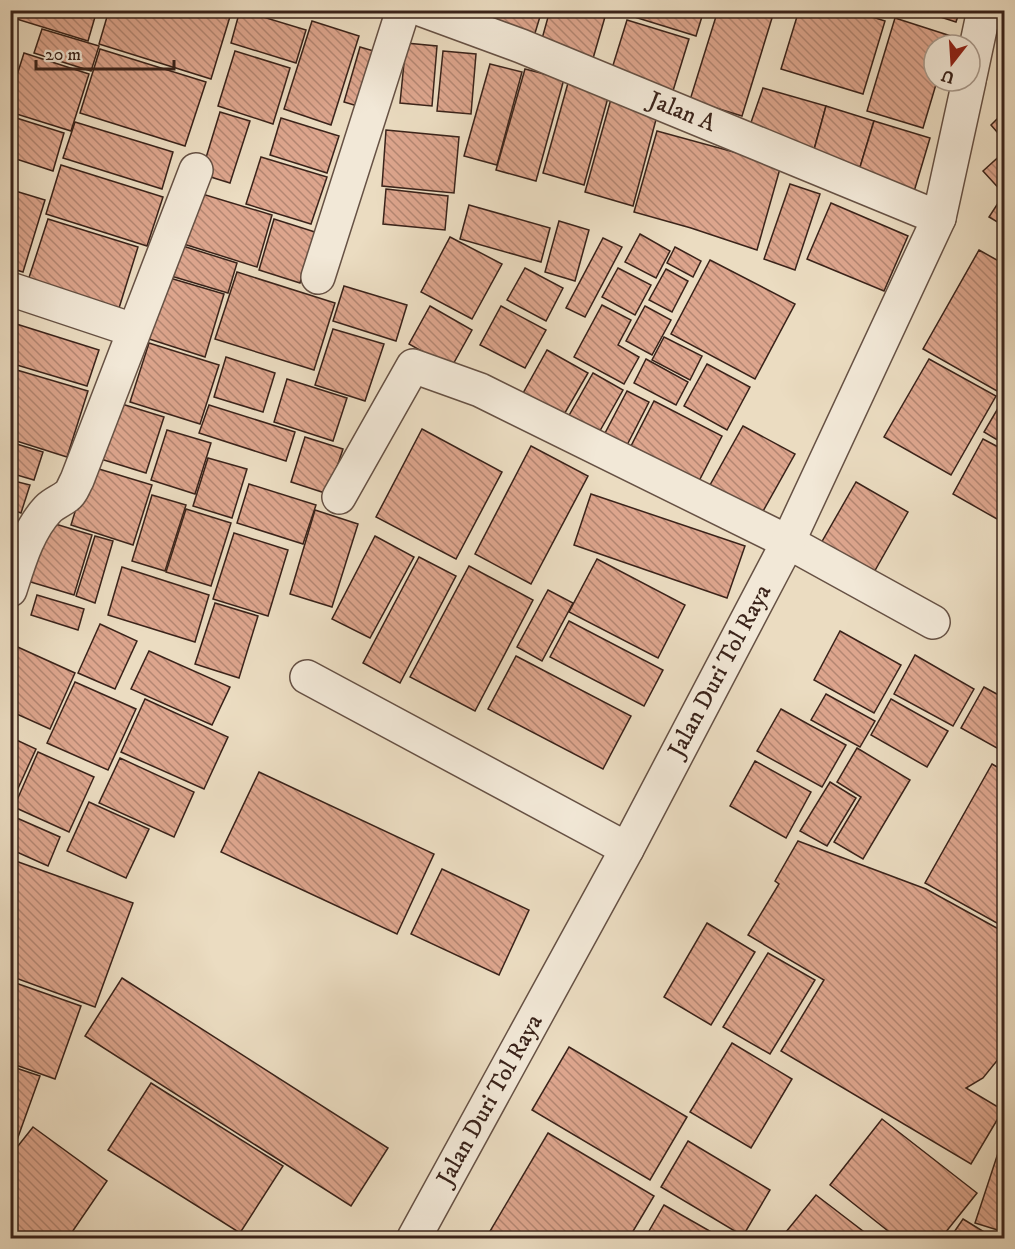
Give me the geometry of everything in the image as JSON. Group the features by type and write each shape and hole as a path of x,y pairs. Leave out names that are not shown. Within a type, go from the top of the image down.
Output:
{"street":[{"path":"318,277 403,10"},
{"path":"979,33 984,10"},
{"name":"Jalan A","path":"443,14 939,218"},
{"name":"Jalan Duri Tol Raya","path":"414,1239 627,849 788,542 939,218 966,93"},
{"path":"10,590 20,559 34,528 47,510 57,501 69,495 77,480 196,170"},
{"path":"10,289 133,330"},
{"path":"339,497 413,366 480,390 788,542 933,622"},
{"path":"307,677 627,849"}],"building":[{"path":"10,10 97,10 88,41 10,17"},
{"path":"109,10 232,10 211,79 99,44"},
{"path":"240,10 306,30 296,63 231,43"},
{"path":"474,10 542,10 532,43 469,24"},
{"path":"550,10 607,10 592,62 540,46"},
{"path":"630,10 704,10 696,36 628,15"},
{"path":"718,10 748,10 772,18 742,116 690,100"},
{"path":"799,10 850,10 885,21 863,94 781,69"},
{"path":"919,10 960,10 956,22"},
{"path":"895,18 942,33 922,33 922,93 933,93 923,128 867,111"},
{"path":"627,20 689,39 672,94 610,75"},
{"path":"312,21 359,36 331,125 284,109"},
{"path":"42,29 99,46 91,71 34,53"},
{"path":"406,43 437,46 432,106 400,103"},
{"path":"360,47 377,52 361,107 344,102"},
{"path":"100,49 206,82 185,146 80,113"},
{"path":"235,51 290,68 273,124 218,106"},
{"path":"443,51 476,54 471,114 437,111"},
{"path":"24,53 89,74 71,131 10,112 10,97"},
{"path":"490,64 522,72 497,165 464,156"},
{"path":"525,69 564,79 536,181 496,170"},
{"path":"568,83 609,94 584,185 543,173"},
{"path":"763,88 826,106 812,157 748,131"},
{"path":"611,99 658,112 633,206 585,192"},
{"path":"826,106 874,121 857,177 812,157"},
{"path":"220,112 250,121 230,183 201,174"},
{"path":"1004,112 1004,140 991,125"},
{"path":"10,116 64,133 53,171 10,157"},
{"path":"281,118 339,136 327,173 270,155"},
{"path":"874,121 930,138 913,195 857,177"},
{"path":"75,122 173,152 162,189 63,158"},
{"path":"386,130 459,137 454,193 382,186"},
{"path":"657,131 781,165 757,250 634,212"},
{"path":"1004,152 1004,194 983,171"},
{"path":"261,157 327,177 311,224 246,204"},
{"path":"10,163 17,165 10,186"},
{"path":"61,165 163,197 147,246 46,214"},
{"path":"790,184 820,194 795,270 764,259"},
{"path":"386,189 448,196 445,230 383,224"},
{"path":"12,190 45,200 23,272 10,268"},
{"path":"189,190 272,215 257,267 174,241"},
{"path":"1004,194 1004,226 989,217"},
{"path":"831,203 908,236 884,291 807,259"},
{"path":"469,205 550,228 541,262 460,239"},
{"path":"48,219 138,247 115,321 24,293"},
{"path":"274,219 315,232 300,283 259,270"},
{"path":"559,221 589,230 575,281 545,272"},
{"path":"640,234 670,251 656,278 625,262"},
{"path":"450,237 502,264 472,319 421,292"},
{"path":"603,238 622,247 585,317 566,308"},
{"path":"170,242 237,263 228,293 161,273"},
{"path":"675,247 701,261 693,277 667,263"},
{"path":"979,250 1004,264 1004,395 923,349"},
{"path":"710,260 795,304 755,379 671,334"},
{"path":"525,268 563,288 546,321 507,300"},
{"path":"618,268 651,285 635,315 602,297"},
{"path":"666,269 688,281 672,312 649,300"},
{"path":"237,272 335,303 314,370 215,339"},
{"path":"163,276 224,294 205,357 143,337"},
{"path":"344,286 407,305 396,341 333,321"},
{"path":"602,305 631,320 618,345 639,357 624,384 574,357"},
{"path":"430,306 472,330 451,368 409,344"},
{"path":"501,306 546,330 525,368 480,345"},
{"path":"645,306 671,320 652,355 626,341"},
{"path":"10,322 99,350 87,386 10,363"},
{"path":"333,329 384,344 365,401 315,385"},
{"path":"664,337 702,356 690,380 652,360"},
{"path":"149,343 219,365 200,424 130,402"},
{"path":"547,350 588,373 562,418 522,395"},
{"path":"226,357 275,373 263,412 214,397"},
{"path":"646,359 688,382 676,405 634,383"},
{"path":"929,359 996,396 951,475 884,437"},
{"path":"707,364 750,387 727,430 684,406"},
{"path":"10,368 88,391 67,457 10,439"},
{"path":"593,373 623,390 597,436 567,419"},
{"path":"287,379 347,398 333,441 274,422"},
{"path":"627,391 649,402 625,449 603,437"},
{"path":"1004,398 1004,444 984,432"},
{"path":"109,400 164,417 146,473 91,456"},
{"path":"654,401 722,436 698,483 630,448"},
{"path":"209,405 295,432 286,461 199,433"},
{"path":"743,426 795,454 762,513 710,485"},
{"path":"422,429 502,472 456,559 376,517"},
{"path":"167,430 211,443 195,494 151,480"},
{"path":"305,437 343,449 328,494 291,482"},
{"path":"983,439 1004,450 1004,523 953,494"},
{"path":"10,442 43,452 34,480 10,473"},
{"path":"531,446 588,476 531,584 475,554"},
{"path":"208,458 247,469 232,518 193,506"},
{"path":"89,466 152,485 133,545 71,525"},
{"path":"10,480 30,485 21,513 10,509"},
{"path":"856,482 908,512 873,574 820,545"},
{"path":"249,484 316,505 303,544 237,523"},
{"path":"591,494 745,546 727,598 574,545"},
{"path":"152,495 186,505 165,571 132,561"},
{"path":"186,509 231,523 211,586 166,572"},
{"path":"315,510 358,524 332,607 290,594"},
{"path":"42,520 92,535 74,595 24,580"},
{"path":"234,533 288,550 268,616 213,599"},
{"path":"95,536 113,541 95,603 76,596"},
{"path":"375,536 414,557 370,638 332,619"},
{"path":"419,557 456,576 400,683 363,663"},
{"path":"597,559 685,605 658,658 569,612"},
{"path":"469,566 533,600 475,711 410,677"},
{"path":"122,567 209,595 195,642 108,615"},
{"path":"548,590 573,603 542,661 517,647"},
{"path":"37,595 84,609 78,630 31,615"},
{"path":"215,603 258,616 239,678 195,664"},
{"path":"569,621 663,670 644,706 550,657"},
{"path":"100,624 137,641 115,689 78,673"},
{"path":"840,631 901,665 874,713 814,680"},
{"path":"11,644 75,673 50,729 10,711"},
{"path":"149,651 230,687 212,725 131,689"},
{"path":"915,655 974,689 953,726 894,694"},
{"path":"516,656 631,716 603,769 488,709"},
{"path":"75,682 136,709 108,770 47,743"},
{"path":"984,687 1004,698 1004,752 961,728"},
{"path":"826,694 875,721 860,747 811,720"},
{"path":"145,699 228,737 204,789 121,752"},
{"path":"891,699 948,731 927,767 871,735"},
{"path":"781,709 846,745 822,787 757,751"},
{"path":"10,737 36,749 10,806"},
{"path":"857,748 910,780 863,859 834,842 861,797 837,782"},
{"path":"38,752 94,777 69,832 14,807"},
{"path":"120,758 194,792 174,837 99,803"},
{"path":"755,761 811,792 786,838 730,806"},
{"path":"992,764 1004,771 1004,927 925,883"},
{"path":"259,772 434,854 397,934 221,852"},
{"path":"830,782 856,798 827,846 800,831"},
{"path":"89,802 149,829 126,878 67,851"},
{"path":"10,815 60,837 48,866 10,849"},
{"path":"798,841 926,889 1004,932 1004,1041 1000,1057 983,1078 966,1088 1003,1110 971,1164 781,1051 824,980 748,935 779,884 775,881"},
{"path":"10,859 133,903 95,1007 10,976"},
{"path":"442,869 529,910 499,975 411,934"},
{"path":"707,923 755,952 711,1025 664,997"},
{"path":"768,953 815,980 770,1054 723,1027"},
{"path":"122,978 388,1148 351,1206 85,1036"},
{"path":"10,981 81,1006 55,1079 10,1063"},
{"path":"732,1043 792,1079 751,1148 690,1112"},
{"path":"569,1047 687,1117 650,1180 532,1110"},
{"path":"10,1066 40,1076 13,1151 10,1150"},
{"path":"151,1083 283,1166 240,1233 108,1150"},
{"path":"882,1119 977,1193 941,1238 897,1238 830,1185"},
{"path":"33,1127 107,1181 68,1238 10,1238 10,1156"},
{"path":"548,1133 654,1196 629,1238 486,1238"},
{"path":"688,1141 770,1190 743,1236 661,1187"},
{"path":"1000,1147 1004,1149 1004,1232 975,1223"},
{"path":"816,1195 872,1238 781,1238"},
{"path":"664,1205 722,1238 645,1238"},
{"path":"963,1219 994,1238 950,1238"}]}
